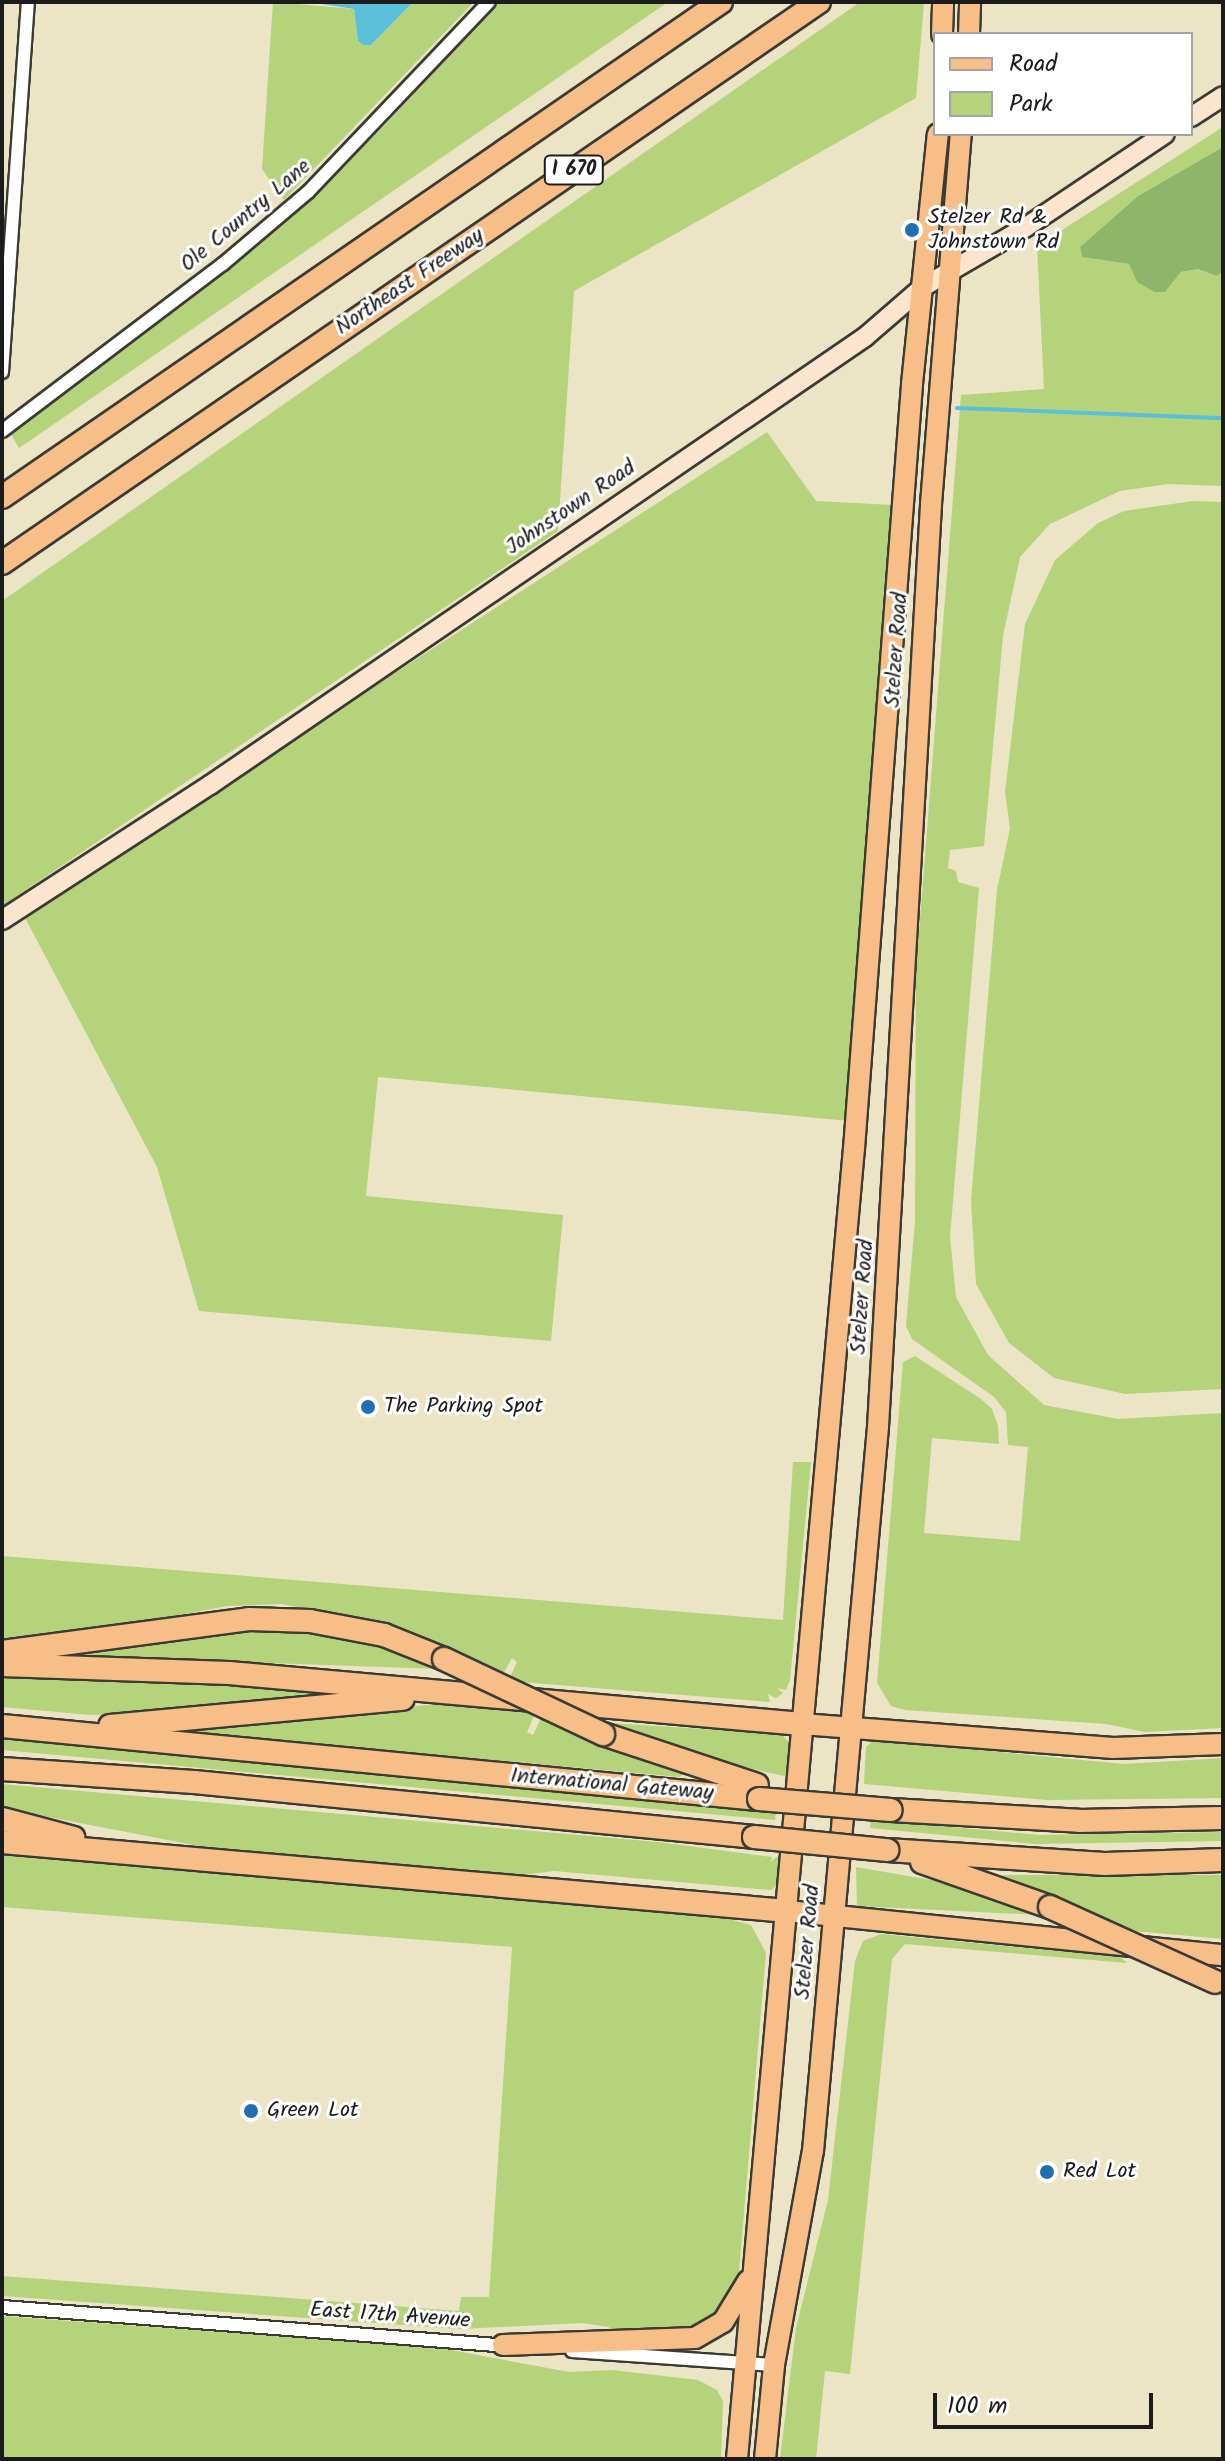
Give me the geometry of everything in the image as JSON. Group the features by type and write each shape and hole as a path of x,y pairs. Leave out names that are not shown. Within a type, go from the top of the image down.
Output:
{"highway":[{"name":"I 670","path":"2,497 721,2"},
{"name":"Northeast Freeway","path":"2,563 819,2"},
{"path":"2,1652 249,1619 310,1621 384,1635 444,1659 603,1734 758,1792 821,1804 1079,1821 1223,1818"},
{"path":"2,1665 229,1673 802,1724"},
{"path":"41,1730 201,1720 453,1695"},
{"name":"International Gateway","path":"2,1726 758,1792"},
{"path":"2,1762 91,1775"},
{"name":"International Gateway","path":"2,1769 887,1850 1105,1864 1223,1860"},
{"path":"2,1819 154,1855"},
{"path":"2,1842 787,1911"},
{"path":"887,1850 1050,1907 1219,1983"}],"main road":[{"path":"942,32 943,2"},
{"path":"969,32 970,2"},
{"path":"1193,116 1223,96"},
{"name":"Stelzer Road","path":"737,2459 787,1911 938,136"},
{"name":"Stelzer Road","path":"765,2459 774,2365 813,2151 890,1267 908,868 961,136"},
{"name":"Johnstown Road","path":"2,920 854,345 923,287 952,273 1162,136"},
{"path":"802,1724 1113,1748 1223,1744"},
{"path":"787,1911 1223,1955"},
{"path":"503,2345 695,2338 723,2322 740,2301 755,2262"}],"street":[{"path":"2,372 28,2"},
{"name":"Ole Country Lane","path":"2,431 223,264 308,192 489,2"},
{"name":"East 17th Avenue","path":"2,2307 774,2365"}],"green space":[{"path":"273,2 354,9 358,41 371,45 413,2 474,2 284,200 262,169"},
{"path":"499,2 668,2 19,448 11,434 294,213 384,126"},
{"path":"860,2 924,2 916,98 574,291 558,531 2,906 2,601"},
{"path":"1223,127 1223,147 1138,196 1080,247 1082,257 1129,264 1137,282 1165,292 1181,272 1198,269 1215,276 1223,272 1223,486 1168,484 1120,491 1050,524 1020,557 1003,636 984,846 950,850 948,868 956,871 958,882 979,888 950,1237 956,1297 988,1355 1044,1405 1118,1419 1223,1413 1223,1728 1145,1732 1106,1724 905,1710 891,1706 877,1683 903,1362 915,1356 981,1399 992,1409 998,1426 999,1444 932,1438 924,1533 1020,1541 1028,1447 1008,1445 1006,1412 994,1397 912,1339 906,1326 915,1221 916,971 961,395 1044,389 1037,246"},
{"path":"1223,147 1223,272 1216,276 1198,269 1181,272 1165,292 1155,292 1137,282 1129,264 1082,257 1080,247 1138,196"},
{"path":"767,432 816,501 892,505 884,681 849,1121 378,1077 366,1196 563,1215 551,1341 199,1311 157,1167 23,914"},
{"path":"1193,501 1223,502 1223,1389 1125,1394 1054,1378 1009,1343 976,1284 971,1201 997,890 1010,828 1005,792 1025,624 1055,560 1098,523 1124,511"},
{"path":"793,1462 811,1462 790,1680 786,1690 777,1688 783,1693 776,1698 768,1694 770,1702 521,1682 510,1677 517,1662 512,1658 503,1674 389,1623 281,1604 227,1606 68,1636 2,1640 2,1556 783,1620"},
{"path":"300,1627 374,1642 439,1669 67,1656 223,1628"},
{"path":"2,1668 347,1690 179,1712 90,1715 2,1707"},
{"path":"436,1704 520,1709 534,1716 527,1732 533,1735 541,1718 685,1773 680,1777 178,1731"},
{"path":"611,1723 781,1734 791,1744 788,1777 718,1761"},
{"path":"2,1734 776,1811 775,1820 2,1750"},
{"path":"874,1740 1124,1764 1223,1758 1223,1798 1047,1800 864,1784 866,1747"},
{"path":"2,1784 658,1842 772,1857 771,1862 776,1857 781,1858 779,1883 771,1890 554,1871 522,1875 199,1846 2,1808"},
{"path":"871,1820 1040,1835 1223,1832 1223,1841 1035,1844 870,1828"},
{"path":"2,1852 721,1917 751,1925 766,1953 739,2272 723,2310 696,2332 609,2332 609,2327 583,2323 459,2329 2,2296 2,2276 459,2311 461,2297 489,2297 512,1947 2,1907"},
{"path":"856,1867 960,1885 1040,1915 857,1906"},
{"path":"1001,1875 1223,1875 1223,1939 1122,1930"},
{"path":"881,1934 1120,1957 1127,1963 905,1944 892,1959 850,2374 825,2371 816,2459 780,2459 796,2328 828,2200 855,1961 863,1941"},
{"path":"2,2316 440,2348 569,2372 612,2370 698,2380 717,2390 723,2401 721,2459 2,2459"}],"water":[{"path":"309,2 413,2 371,45 364,45 358,41 354,9"}],"waterway":[{"path":"957,408 1223,418"}],"place":[{"name":"Stelzer Rd & Johnstown Rd","path":"912,230"},
{"name":"The Parking Spot","path":"368,1407"},
{"name":"Green Lot","path":"251,2111"},
{"name":"Red Lot","path":"1047,2172"}]}
